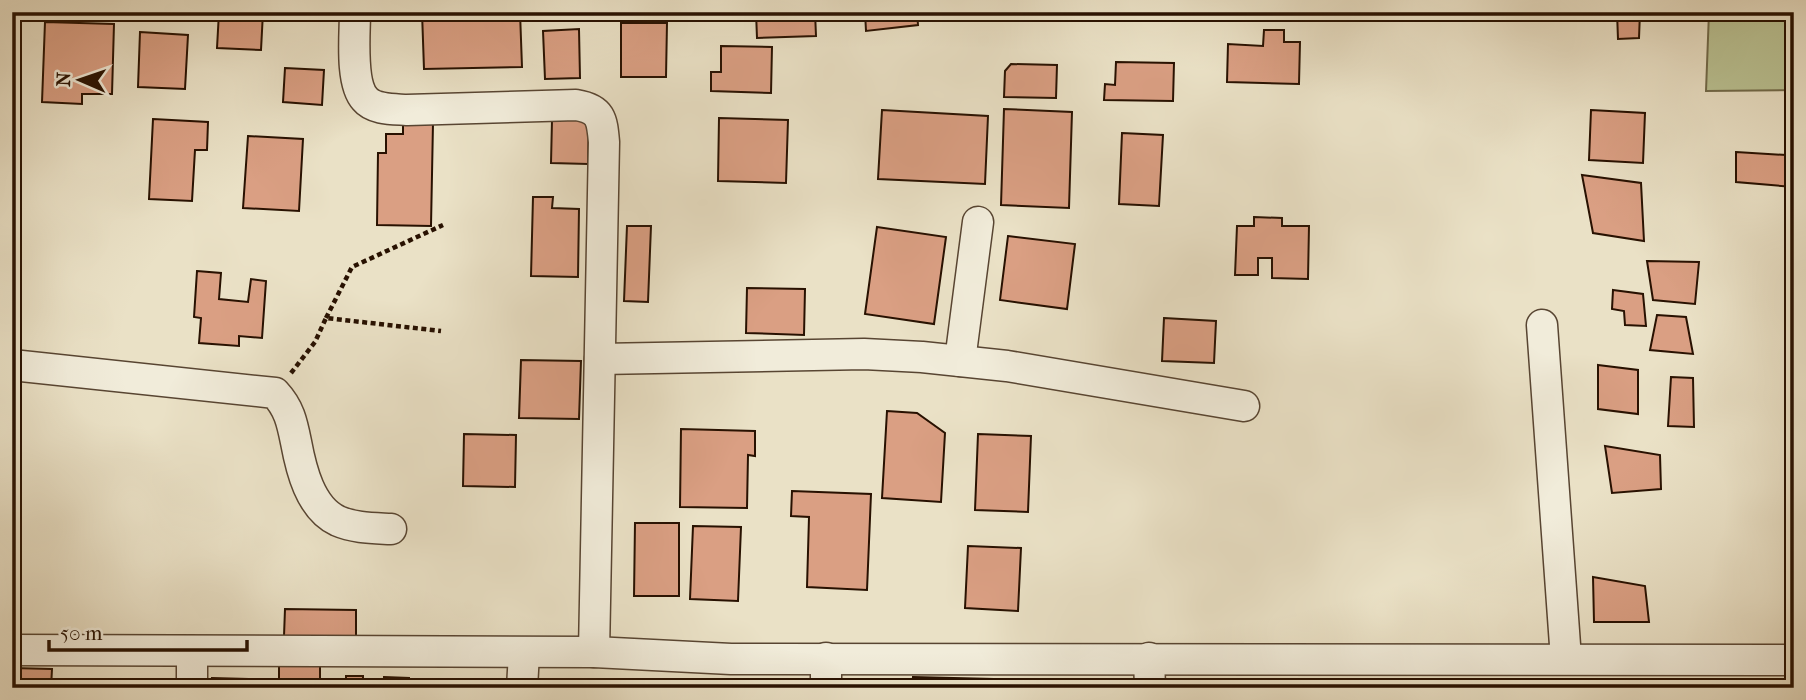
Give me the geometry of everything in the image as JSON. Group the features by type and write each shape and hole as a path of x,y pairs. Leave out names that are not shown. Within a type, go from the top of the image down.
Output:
{"street":[{"path":"355,12 357,86 366,101 382,108 407,110 576,105 597,113 602,123 604,142 594,652"},
{"path":"960,361 978,222"},
{"path":"1542,325 1566,659"},
{"path":"600,359 864,354 960,361 1020,368 1244,406"},
{"path":"12,365 275,393 285,403 291,418 301,466 310,489 324,512 337,520 356,526 391,529"},
{"path":"12,650 594,652 731,659 1794,660"},
{"path":"192,651 192,688"},
{"path":"522,688 524,653"},
{"path":"826,688 827,658"},
{"path":"1149,658 1150,688"}],"path":[{"path":"275,393 315,342 352,267 443,225"},
{"path":"326,318 441,331"}],"green space":[{"path":"1709,12 1794,12 1794,90 1706,91"}],"building":[{"path":"219,12 263,12 261,50 217,48"},
{"path":"422,12 520,12 522,67 424,69"},
{"path":"756,12 815,12 816,36 757,38"},
{"path":"865,12 917,12 918,25 866,31"},
{"path":"1617,12 1640,12 1639,38 1618,39"},
{"path":"45,22 114,24 112,94 82,94 82,104 42,102"},
{"path":"621,23 667,23 666,77 621,77"},
{"path":"579,29 580,78 545,79 543,31"},
{"path":"1264,30 1284,30 1284,42 1300,42 1299,84 1227,82 1228,44 1263,46"},
{"path":"140,32 188,35 185,89 138,87"},
{"path":"721,46 772,47 771,93 711,91 711,72 721,72"},
{"path":"1116,62 1174,63 1173,101 1104,100 1105,84 1115,85"},
{"path":"1011,64 1057,65 1056,98 1004,97 1005,71"},
{"path":"285,68 324,70 322,105 283,102"},
{"path":"1004,109 1072,112 1069,208 1001,205"},
{"path":"882,110 988,116 985,184 878,179"},
{"path":"1591,110 1645,113 1643,163 1589,160"},
{"path":"719,118 788,120 786,183 718,181"},
{"path":"153,119 208,122 207,150 195,150 192,201 149,199"},
{"path":"552,120 589,120 588,164 551,163"},
{"path":"403,122 433,123 431,226 377,225 378,153 386,153 386,134 403,134"},
{"path":"1122,133 1163,135 1159,206 1119,204"},
{"path":"248,136 303,139 299,211 243,208"},
{"path":"1736,152 1786,155 1793,187 1736,182"},
{"path":"1582,175 1641,183 1644,241 1593,233"},
{"path":"533,197 553,197 552,208 579,209 578,277 531,276"},
{"path":"1254,217 1282,218 1282,226 1309,226 1308,279 1272,278 1272,258 1258,258 1258,275 1235,275 1237,226 1254,226"},
{"path":"627,226 651,226 648,302 624,301"},
{"path":"877,227 946,237 934,324 865,314"},
{"path":"1008,236 1075,244 1067,309 1000,300"},
{"path":"1647,261 1699,262 1695,304 1653,300"},
{"path":"197,271 221,273 219,299 248,302 251,279 266,281 262,338 239,336 239,346 199,343 201,318 194,317"},
{"path":"747,288 805,289 804,335 746,333"},
{"path":"1613,290 1643,294 1646,326 1625,325 1624,311 1612,309"},
{"path":"1657,315 1686,317 1693,354 1650,350"},
{"path":"1164,318 1216,321 1214,363 1162,361"},
{"path":"521,360 581,361 579,419 519,418"},
{"path":"1598,365 1638,370 1638,414 1598,409"},
{"path":"1671,377 1693,378 1694,427 1668,426"},
{"path":"887,411 917,413 945,433 941,502 882,498"},
{"path":"681,429 755,431 755,456 748,455 747,508 680,507"},
{"path":"464,434 516,435 515,487 463,486"},
{"path":"978,434 1031,436 1028,512 975,510"},
{"path":"1605,446 1660,455 1661,489 1612,493"},
{"path":"792,491 871,494 867,590 807,587 809,517 791,516"},
{"path":"635,523 679,523 679,596 634,596"},
{"path":"693,526 741,527 738,601 690,599"},
{"path":"968,546 1021,548 1018,611 965,608"},
{"path":"1593,577 1645,586 1649,622 1594,622"},
{"path":"285,609 356,610 356,636 284,636"},
{"path":"279,663 320,664 320,688 279,688"},
{"path":"12,668 52,669 51,688 12,688"},
{"path":"346,676 363,676 363,688 346,688"},
{"path":"384,677 409,678 409,688 384,688"},
{"path":"913,677 993,679 993,688 912,688"},
{"path":"212,678 248,679 248,688 212,688"},
{"path":"851,682 893,682 893,688 851,688"}]}
